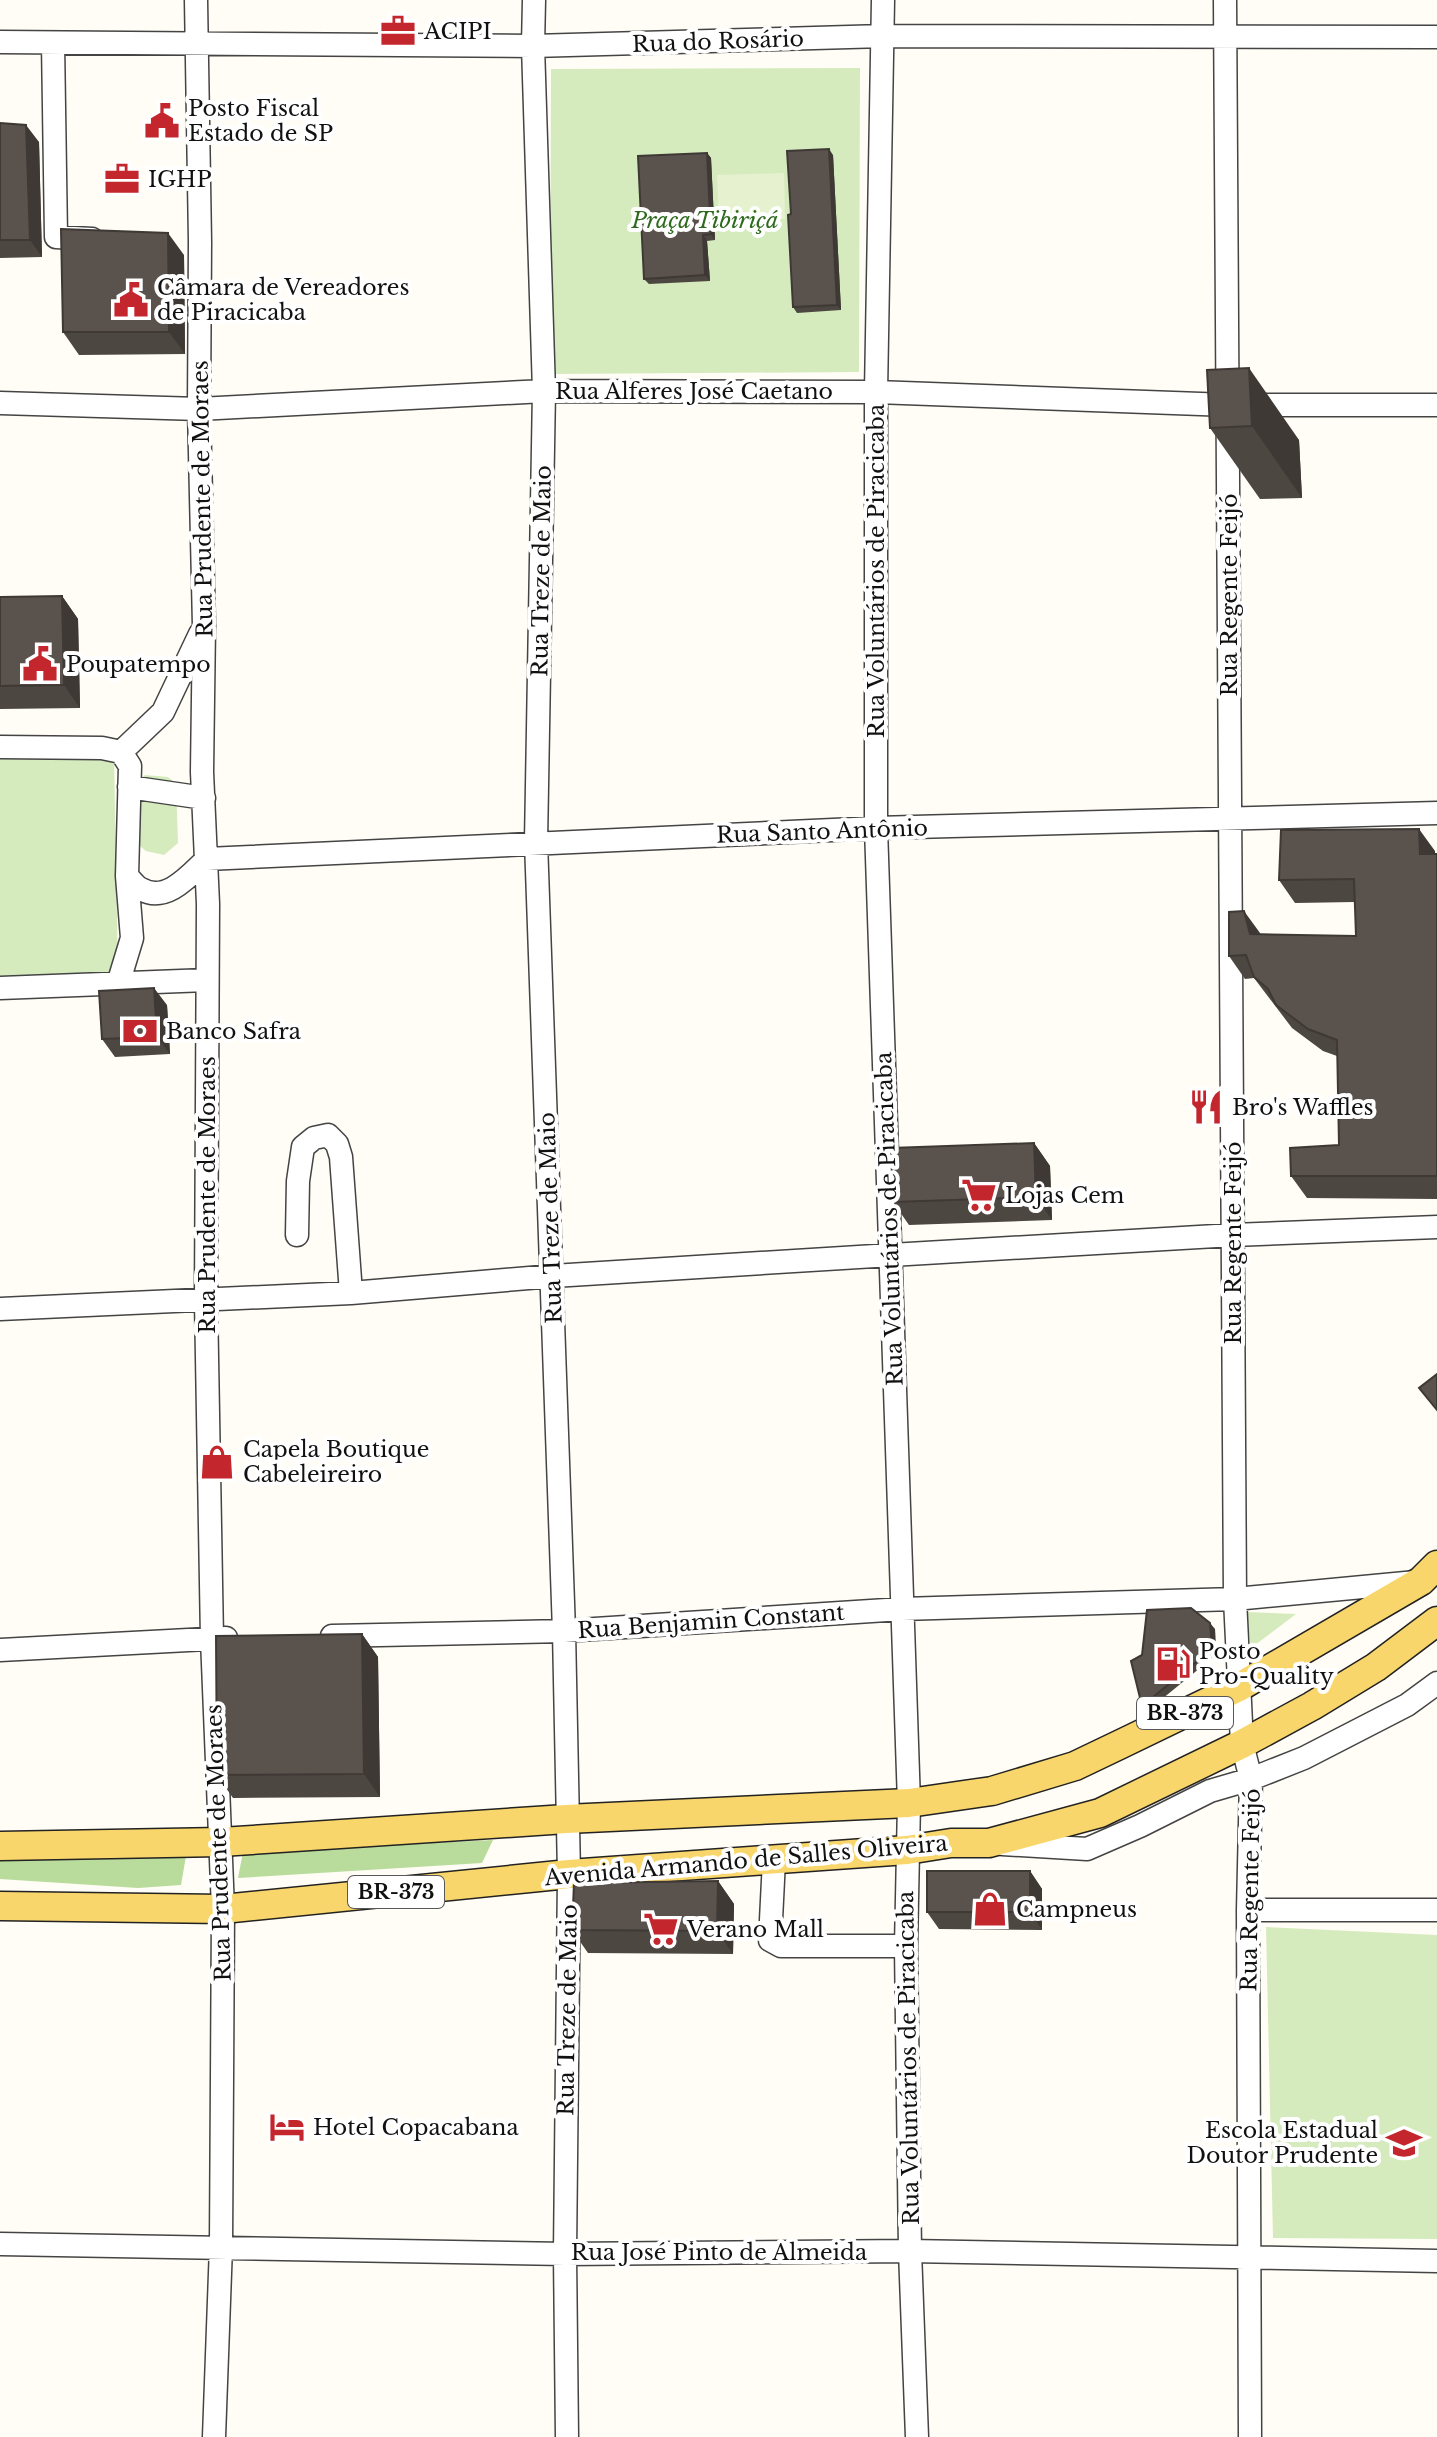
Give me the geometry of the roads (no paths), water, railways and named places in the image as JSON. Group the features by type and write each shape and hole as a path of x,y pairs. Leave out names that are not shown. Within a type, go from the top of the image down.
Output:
{"main road":[{"name":"Avenida Armando de Salles Oliveira","path":"0,1846 221,1842 566,1819 909,1803 992,1791 1075,1766 1239,1687 1429,1573"},
{"name":"Avenida Armando de Salles Oliveira","path":"0,1906 223,1909 569,1874 907,1850 951,1843 989,1843 1100,1813 1242,1744 1376,1667 1437,1621"}],"street":[{"name":"Rua Prudente de Moraes","path":"196,0 193,242 207,859 206,1301 212,1639 223,1909 221,2246 214,2437"},
{"name":"Rua Treze de Maio","path":"534,0 544,391 536,842 553,1276 569,1874 565,2254 567,2437"},
{"name":"Rua Voluntários de Piracicaba","path":"883,0 876,392 876,828 909,1803 906,1946 910,2251 917,2437"},
{"name":"Rua Regente Feijó","path":"1225,0 1235,1599 1242,1744 1251,1779 1248,1910 1250,2437"},
{"name":"Rua do Rosário","path":"0,42 533,46 884,36 1437,37"},
{"path":"53,43 56,237 113,239"},
{"name":"Rua Alferes José Caetano","path":"0,403 199,409 544,391 876,392 1228,405 1437,405"},
{"path":"121,752 163,712 204,626"},
{"path":"0,747 102,748 121,752 130,766 127,876 132,938 118,984"},
{"path":"129,787 204,798"},
{"name":"Rua Santo Antônio","path":"207,859 876,828 1437,813"},
{"path":"127,876 142,890 159,894 175,888 207,859"},
{"path":"0,988 207,980"},
{"path":"297,1235 298,1181 303,1147 314,1138 328,1135 337,1144 341,1157 351,1293"},
{"path":"0,1309 351,1293 553,1276 891,1255 1233,1235 1437,1227"},
{"name":"Rua Benjamin Constant","path":"304,1637 564,1631 902,1609 1235,1599 1429,1573"},
{"path":"0,1650 242,1638"},
{"path":"989,1843 1087,1849 1210,1791 1304,1758 1407,1705 1437,1683"},
{"path":"774,1860 770,1940 781,1946 906,1946"},
{"path":"1248,1910 1437,1910"},
{"name":"Rua José Pinto de Almeida","path":"0,2244 565,2254 910,2251 1437,2261"}],"place":[{"name":"ACIPI","path":"398,31"},
{"name":"Posto Fiscal Estado de SP","path":"162,121"},
{"name":"IGHP","path":"122,179"},
{"name":"Câmara de Vereadores de Piracicaba","path":"131,300"},
{"name":"Poupatempo","path":"40,664"},
{"name":"Banco Safra","path":"140,1031"},
{"name":"Bro's Waffles","path":"1206,1107"},
{"name":"Lojas Cem","path":"979,1195"},
{"name":"Capela Boutique Cabeleireiro","path":"217,1462"},
{"name":"Posto Pro-Quality","path":"1173,1664"},
{"name":"Campneus","path":"990,1909"},
{"name":"Verano Mall","path":"661,1929"},
{"name":"Hotel Copacabana","path":"287,2127"},
{"name":"Escola Estadual Doutor Prudente","path":"1404,2143"}],"park label":[{"name":"Praça Tibiriçá","path":"705,220"}]}
